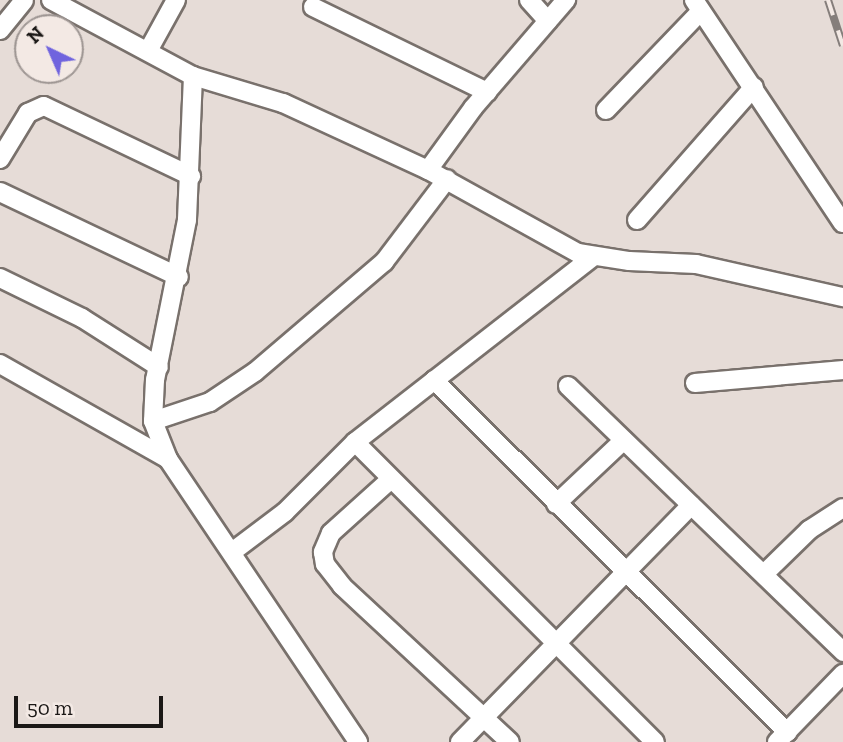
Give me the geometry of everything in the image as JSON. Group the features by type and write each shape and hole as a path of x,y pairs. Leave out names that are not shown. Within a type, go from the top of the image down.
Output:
{"street":[{"path":"0,30 24,0"},
{"path":"148,51 176,0"},
{"path":"528,0 548,21"},
{"path":"428,170 486,92 566,0"},
{"path":"60,2 193,76 283,103 447,179 564,247 593,257 696,264 843,297"},
{"path":"606,110 698,6 843,223"},
{"path":"313,7 486,92"},
{"path":"193,76 191,176 179,277 159,367 153,421 168,459 358,742"},
{"path":"637,220 754,87"},
{"path":"0,159 28,113 44,106 191,176"},
{"path":"153,421 209,402 255,372 384,262 447,179"},
{"path":"0,192 179,277"},
{"path":"232,552 285,512 355,442 593,257"},
{"path":"0,278 82,318 159,367"},
{"path":"0,364 168,459"},
{"path":"695,383 843,370"},
{"path":"434,380 782,737 843,674"},
{"path":"568,386 765,573 843,652"},
{"path":"556,504 624,440"},
{"path":"355,442 655,742"},
{"path":"391,479 331,533 323,552 325,564 342,586 510,742"},
{"path":"460,742 555,643 626,575 691,505"},
{"path":"765,573 809,530 843,508"}],"railway":[{"path":"828,0 843,46"}]}
